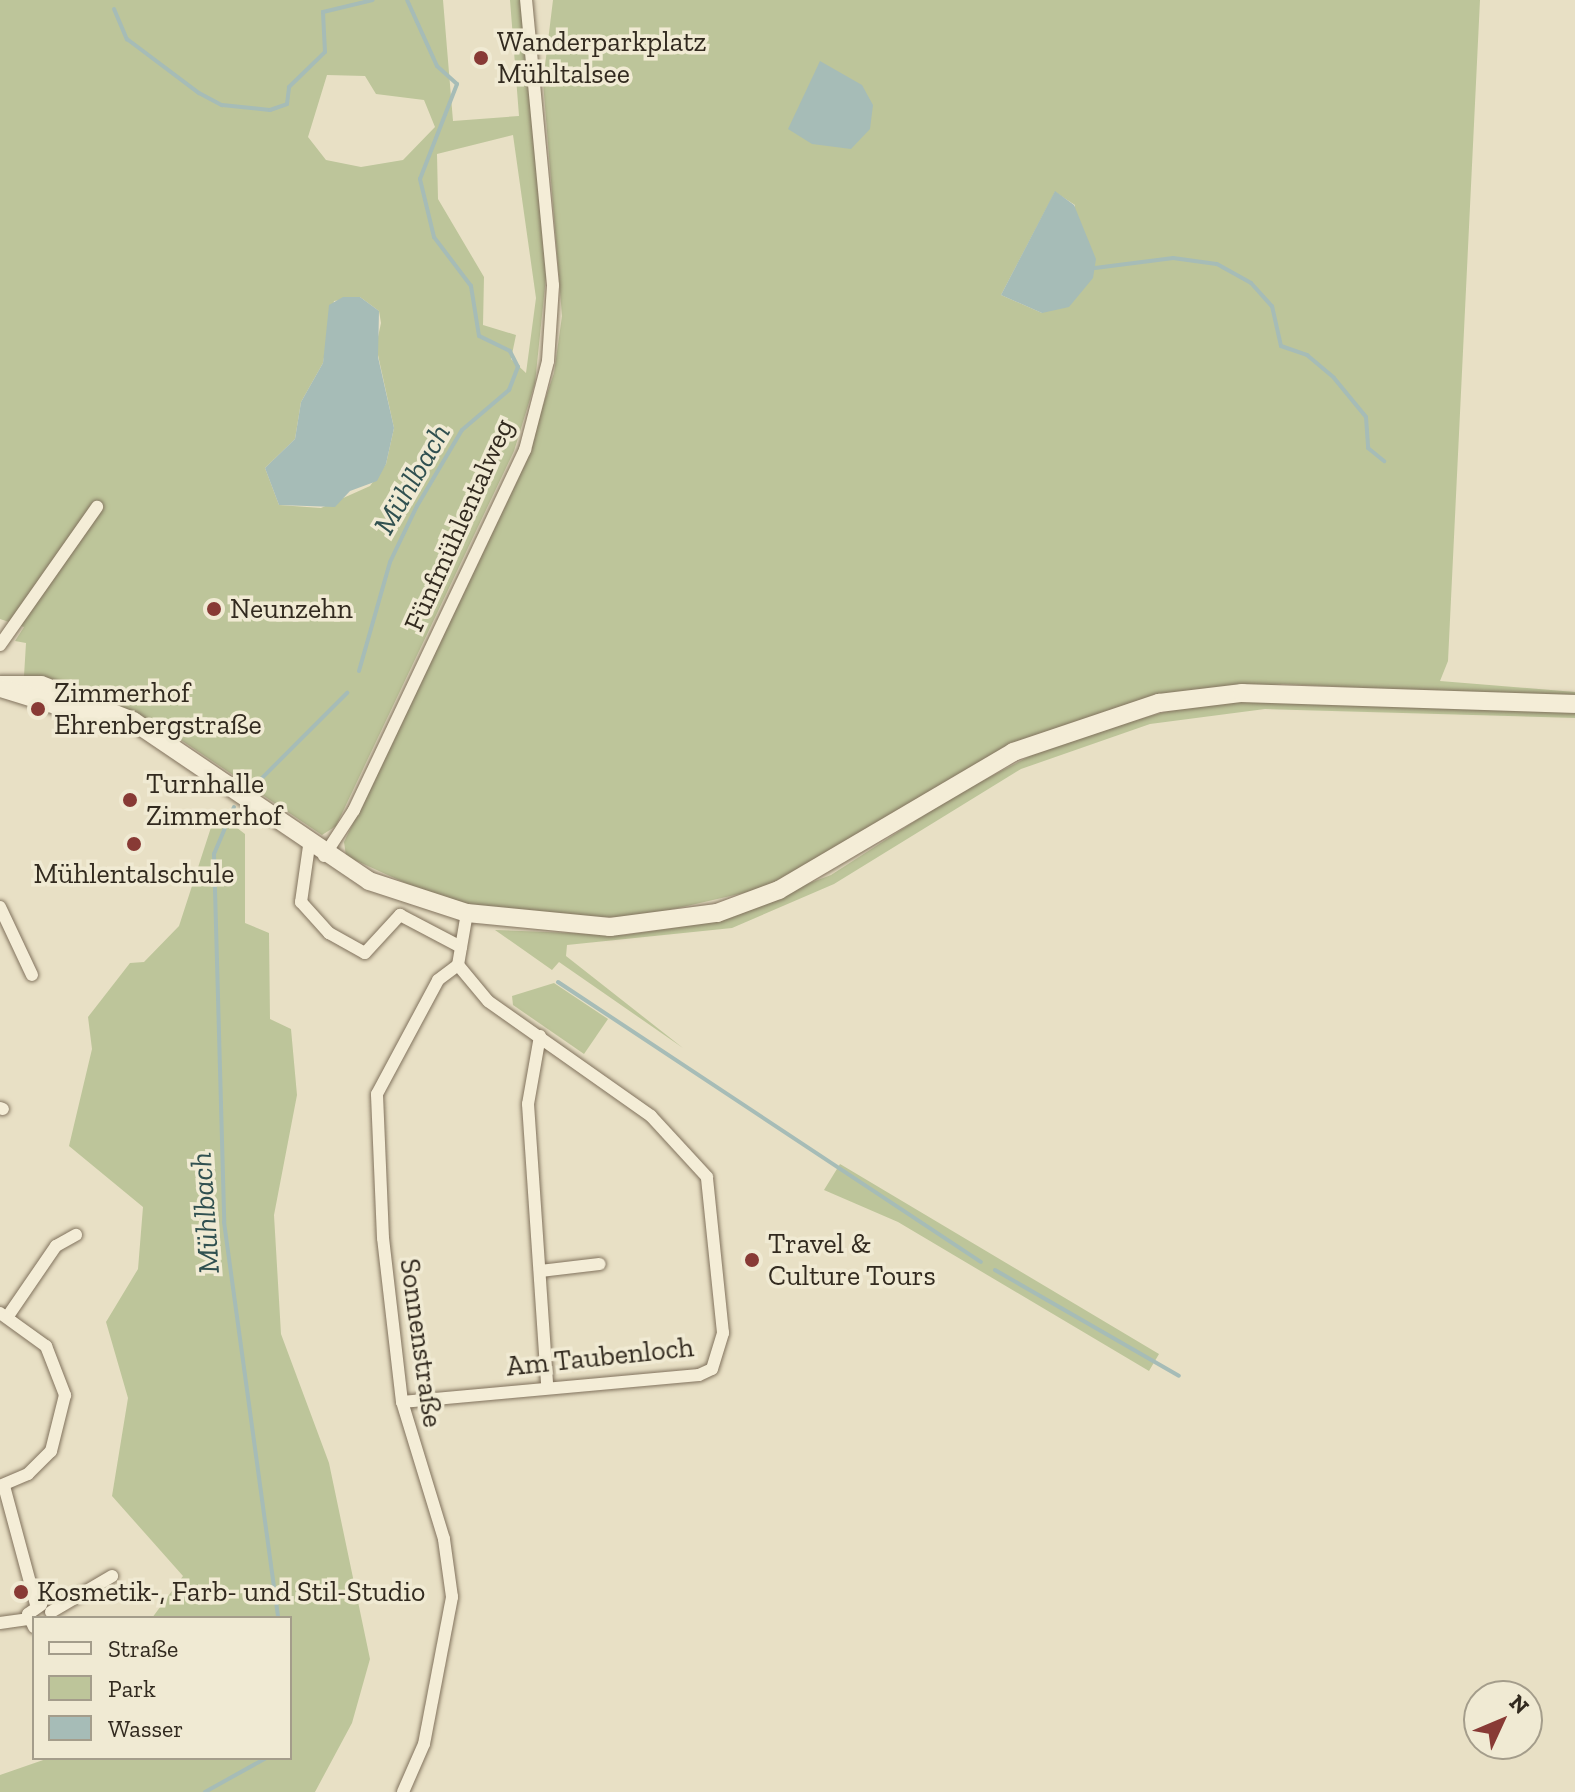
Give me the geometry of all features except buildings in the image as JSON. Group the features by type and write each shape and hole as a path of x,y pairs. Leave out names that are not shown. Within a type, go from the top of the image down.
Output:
{"street":[{"name":"Fünfmühlentalweg","path":"316,851 354,810 525,450 548,361 553,285 526,0"},
{"path":"0,645 97,507"},
{"path":"0,686 41,685 97,703 154,737 316,851 369,881 467,913 571,926 717,913 779,890 1013,752 1159,703 1256,693 1575,704"},
{"path":"316,851 301,902 329,933 365,953 400,915 461,947"},
{"path":"0,907 32,975"},
{"path":"458,965 467,913"},
{"name":"Am Taubenloch","path":"402,1402 547,1386 699,1375 712,1369 723,1333 707,1177 651,1116 488,1001 458,965"},
{"name":"Sonnenstraße","path":"403,1792 424,1744 452,1597 444,1539 402,1402 383,1238 377,1094 438,980 458,965"},
{"path":"540,1036 528,1104 547,1386"},
{"path":"33,1616 36,1605 2,1486 51,1451 65,1410 55,1360 4,1315 56,1246 76,1235"},
{"path":"540,1271 600,1264"},
{"path":"36,1605 51,1615 112,1576"},
{"path":"0,1623 31,1623"}],"green space":[{"path":"0,0 443,0 453,121 519,116 510,0 523,0 546,277 535,383 514,451 336,826 322,835 175,736 87,690 24,676 26,643 15,641 24,627 0,619","holes":["327,75 365,76 376,94 424,100 435,127 403,160 361,167 326,160 308,137","513,135 536,298 526,373 511,359 516,335 483,325 484,277 438,199 437,154","360,297 379,311 381,323 376,346 394,428 386,464 370,486 321,508 279,505 265,468 295,439 301,402 323,363 334,301"]},
{"path":"553,0 1480,0 1448,661 1440,681 1575,692 1575,698 1283,684 1147,698 993,755 769,887 635,918 510,914 436,897 346,856 344,842 518,479 554,373 562,316 543,82","holes":["1055,192 1075,205 1042,313 1001,295"]},
{"path":"1263,700 1575,711 1575,718 1265,709 1150,724 1021,769 834,884 732,928 567,945 566,956 683,1048 559,962 552,970 495,930 624,935 701,924 831,875 957,794 1059,741 1190,705"},
{"path":"216,812 245,834 245,923 269,933 270,1019 291,1029 297,1095 274,1215 281,1334 329,1463 370,1659 352,1723 315,1792 0,1792 0,1775 43,1760 292,1760 292,1616 153,1616 183,1576 112,1496 128,1398 106,1322 138,1269 143,1207 69,1146 92,1049 88,1017 130,963 144,962 179,926"},
{"path":"554,983 608,1019 584,1054 513,1005 512,996"},
{"path":"840,1164 1159,1354 1149,1371 898,1222 824,1190"}],"water":[{"path":"820,61 862,85 873,105 870,129 851,149 812,144 788,129"},
{"path":"1055,191 1074,205 1096,259 1093,278 1069,307 1042,313 1001,295"},
{"path":"343,297 360,297 379,311 378,357 394,428 386,464 377,481 350,491 335,507 279,505 265,468 295,439 301,402 323,363 329,305"}],"waterway":[{"path":"114,9 127,39 199,93 222,105 270,110 287,104 289,87 325,52 323,12 373,0"},
{"name":"Mühlbach","path":"359,671 390,562 417,506 462,430 509,390 518,367 510,351 479,336 471,286 434,237 420,179 457,84 437,66 407,0"},
{"path":"1095,268 1173,258 1217,264 1251,283 1272,306 1281,346 1307,355 1334,378 1366,417 1368,448 1384,461"},
{"name":"Mühlbach","path":"249,791 347,693"},
{"name":"Mühlbach","path":"234,807 214,854 224,1222 278,1616"},
{"path":"558,982 981,1262"},
{"path":"995,1270 1179,1376"},
{"name":"Mühlbach","path":"205,1792 262,1760"}],"place":[{"name":"Wanderparkplatz Mühltalsee","path":"481,58"},
{"name":"Neunzehn","path":"214,609"},
{"name":"Zimmerhof Ehrenbergstraße","path":"38,709"},
{"name":"Turnhalle Zimmerhof","path":"130,800"},
{"name":"Mühlentalschule","path":"134,844"},
{"name":"Travel & Culture Tours","path":"752,1260"},
{"name":"Kosmetik-, Farb- und Stil-Studio","path":"21,1592"}]}
